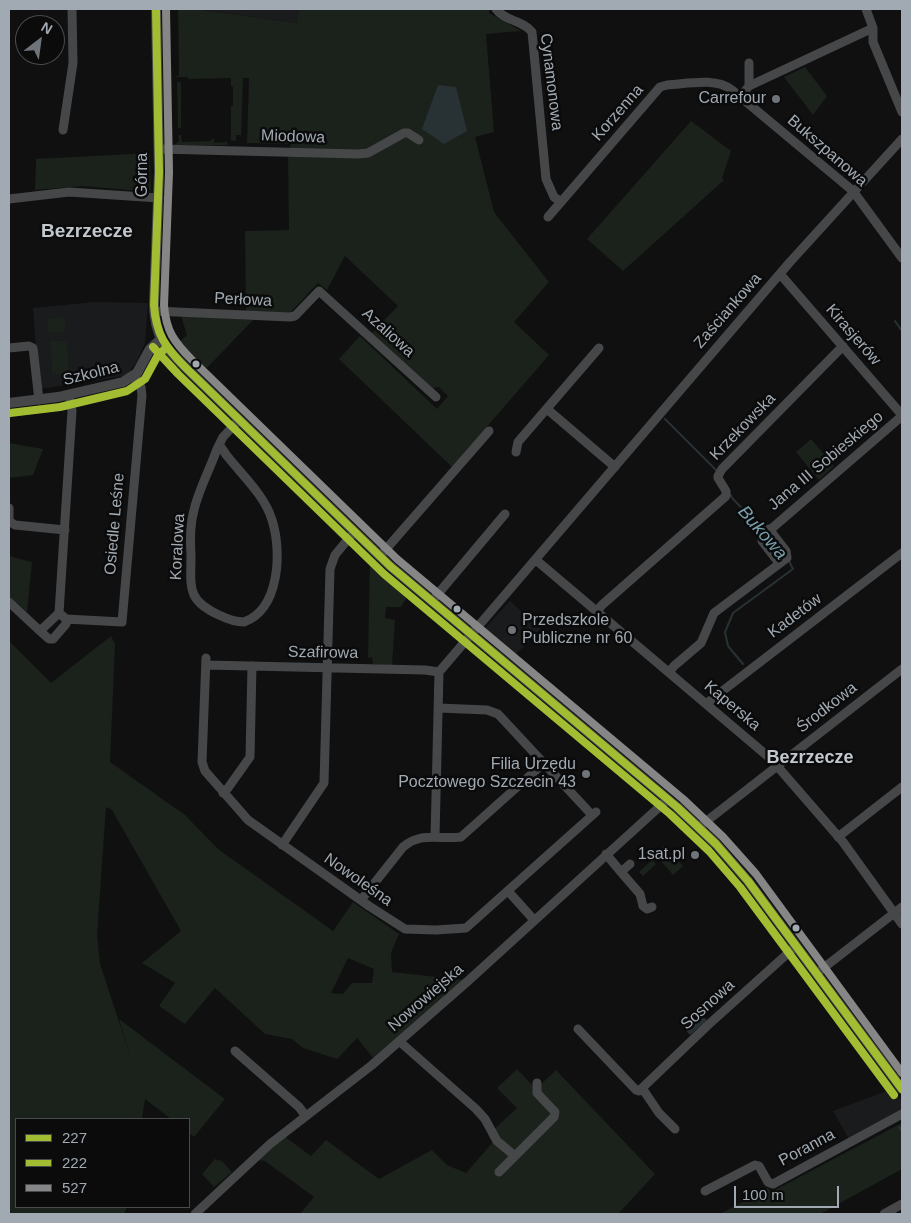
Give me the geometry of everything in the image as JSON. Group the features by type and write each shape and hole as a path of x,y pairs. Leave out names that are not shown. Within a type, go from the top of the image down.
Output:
{"street":[{"path":"63,130 73,63 72,9"},
{"name":"Górna","path":"156,9 159,198 154,311 160,340"},
{"name":"Cynamonowa","path":"496,9 499,14 528,27 532,32 546,179 554,197 560,202"},
{"path":"866,9 873,28 873,42 902,112"},
{"path":"740,97 749,86 873,28"},
{"path":"749,63 749,86"},
{"name":"Bukszpanowa","path":"718,83 726,86 740,97 853,191 902,258"},
{"name":"Korzenna","path":"548,217 660,87 667,84 718,83"},
{"name":"Miodowa","path":"158,149 358,154 368,153 404,133 408,133 419,140"},
{"name":"Zaściankowa","path":"439,672 780,274 902,139"},
{"path":"9,199 81,192 159,198"},
{"name":"Kirasjerów","path":"780,274 902,416"},
{"name":"Perłowa","path":"154,311 290,317 295,316 319,291"},
{"name":"Azaliowa","path":"319,291 436,396"},
{"path":"160,340 239,420 380,556 668,799 728,856 902,1089"},
{"name":"Szkolna","path":"9,403 70,395 120,383 134,377 150,349 160,340"},
{"path":"9,348 30,346 33,348 38,400"},
{"name":"Krzekowska","path":"597,612 602,605 726,496 726,491 718,478 719,474 843,346"},
{"path":"516,452 518,442 599,348"},
{"name":"Osiedle Leśne","path":"62,616 122,622 142,395 141,386 134,377"},
{"path":"9,602 49,639 53,638 66,624 62,616 72,411 70,395"},
{"path":"547,409 615,467"},
{"name":"Jana III Sobieskiego","path":"669,672 701,643 714,613 787,558 787,555 769,529 902,416"},
{"path":"219,445 239,420"},
{"path":"380,556 489,431"},
{"name":"Koralowa","path":"219,445 226,456 264,502 272,519 275,532 276,564 270,598 260,613 244,622 227,619 202,607 195,598 191,588 190,537 193,510 219,445"},
{"path":"214,457 219,455 226,456"},
{"path":"9,508 9,521 15,525 65,530"},
{"path":"432,601 505,514"},
{"path":"282,845 324,783 330,569 335,555 354,532"},
{"name":"Kadetów","path":"707,704 902,553"},
{"name":"Kaperska","path":"536,560 777,765 838,836 902,924"},
{"path":"40,631 62,616"},
{"name":"Szafirowa","path":"206,662 252,666 425,670 439,672"},
{"name":"Nowoleśna","path":"206,662 202,762 205,771 248,820 405,929 463,929 469,926 594,813 544,763"},
{"path":"223,793 250,757 252,666"},
{"name":"Środkowa","path":"699,827 902,669"},
{"path":"435,837 439,672"},
{"path":"361,900 403,847 418,838 461,837 544,763 498,714 487,710 439,708"},
{"path":"838,836 902,787"},
{"name":"Nowowiejska","path":"197,1214 270,1144 372,1065 468,982 668,799"},
{"path":"606,854 640,894 643,906 647,909 652,907"},
{"path":"621,872 630,864"},
{"path":"508,891 534,920"},
{"path":"817,973 902,907"},
{"name":"Sosnowa","path":"642,1088 707,1026 796,946"},
{"path":"578,1029 636,1090 639,1091 642,1088 659,1113 675,1129"},
{"path":"399,1041 476,1109 485,1119 497,1141 515,1156"},
{"path":"235,1051 305,1115"},
{"path":"499,1172 554,1117 555,1112 537,1093 537,1083"},
{"name":"Poranna","path":"706,1191 755,1165 760,1166 768,1182 773,1184 902,1114"},
{"path":"884,1214 902,1204"}],"shaded area":[{"path":"178,9 195,9 297,23 299,9 489,9 489,13 521,31 486,34 494,132 475,137 494,212 549,282 514,322 549,355 452,467 339,359 360,336 437,409 448,396 439,387 431,388 372,333 398,306 345,256 327,290 318,283 290,313 246,311 245,231 289,230 288,158 291,144 247,143 249,78 243,78 241,135 236,135 236,141 231,140 233,87 231,86 231,78 188,79 188,77 178,77 172,80 179,75"},
{"path":"195,9 299,9 298,23"},
{"path":"805,67 827,96 813,115 784,77"},
{"path":"177,82 181,82 181,128 178,128"},
{"path":"438,85 456,87 467,131 444,144 422,129"},
{"path":"691,121 731,151 722,178 724,180 623,271 587,239"},
{"path":"178,135 181,135 182,142 211,141 214,139 214,143 227,142 228,145 174,145 179,141"},
{"path":"150,153 151,192 83,186 35,190 36,159"},
{"path":"94,302 148,303 145,343 136,363 128,374 123,376 39,389 33,308"},
{"path":"62,316 66,319 65,332 48,333 47,319"},
{"path":"181,316 253,320 204,371 180,350 178,343 187,335"},
{"path":"50,341 67,341 69,374 52,375"},
{"path":"811,439 834,466 819,480 796,452"},
{"path":"9,443 43,449 33,475 9,478"},
{"path":"9,556 32,562 27,612 9,596"},
{"path":"370,557 408,595 401,607 386,607 385,618 395,620 392,666 373,664 372,657 368,658"},
{"name":"Przedszkole Publiczne nr 60","path":"510,601 541,629 512,658 484,631"},
{"path":"111,636 115,644 110,762 185,815 218,849 333,931 353,902 399,934 391,953 392,972 464,980 373,1058 357,1038 337,1059 303,1048 292,1039 265,1034 215,988 185,1024 159,1006 175,983 142,963 181,931 112,810 106,807 97,935 100,964 131,1058 119,1019 225,1099 194,1137 190,1134 190,1118 170,1118 145,1099 142,1118 15,1118 15,1208 127,1208 124,1214 9,1214 9,641 51,683","holes":["348,958 374,969 372,983 352,983 343,994 331,993"]},
{"path":"664,845 675,863 679,862 683,866 673,875 655,854"},
{"path":"654,858 656,859 654,862 656,864 643,876 639,872"},
{"path":"703,1017 707,1020 690,1035 679,1022 685,1019 690,1024 695,1024"},
{"path":"517,1069 533,1086 540,1085 556,1070 655,1174 618,1214 300,1214 314,1197 265,1161 256,1160 284,1136 311,1156 326,1140 379,1179 432,1150 447,1165 466,1173 493,1142 488,1135 517,1108 497,1088"},
{"path":"892,1089 902,1101 902,1110 849,1139 833,1111"},
{"path":"902,1123 902,1169 820,1214 720,1214 768,1188 771,1192"},
{"path":"215,1159 222,1161 232,1172 214,1187 202,1174"}],"waterway":[{"path":"895,321 902,331"},
{"name":"Bukowa","path":"665,419 718,472"},
{"name":"Bukowa","path":"730,494 764,531"},
{"name":"Bukowa","path":"743,664 728,646 725,632 733,613 793,569 789,561"},
{"path":"899,1127 902,1131"}],"transit line":[{"name":"227","path":"156,9 159,172 154,305 159,332 167,346 185,367 390,566 677,807 716,844 748,881 902,1089"},
{"name":"527","path":"166,9 169,172 164,305 169,329 176,342 192,360 397,559 683,799 723,837 756,874 902,1073"},
{"name":"222","path":"153,347 178,374 384,574 670,814 709,851 740,887 894,1095"},
{"name":"222","path":"10,413 60,407 127,391 145,379 158,355 167,347"}],"place":[{"name":"Carrefour","path":"776,99"},
{"name":"Przedszkole Publiczne nr 60","path":"512,630"},
{"name":"Filia Urzędu Pocztowego Szczecin 43","path":"586,774"},
{"name":"1sat.pl","path":"695,855"}],"district":[{"name":"Bezrzecze","path":"87,232"},
{"name":"Bezrzecze","path":"810,758"}]}
